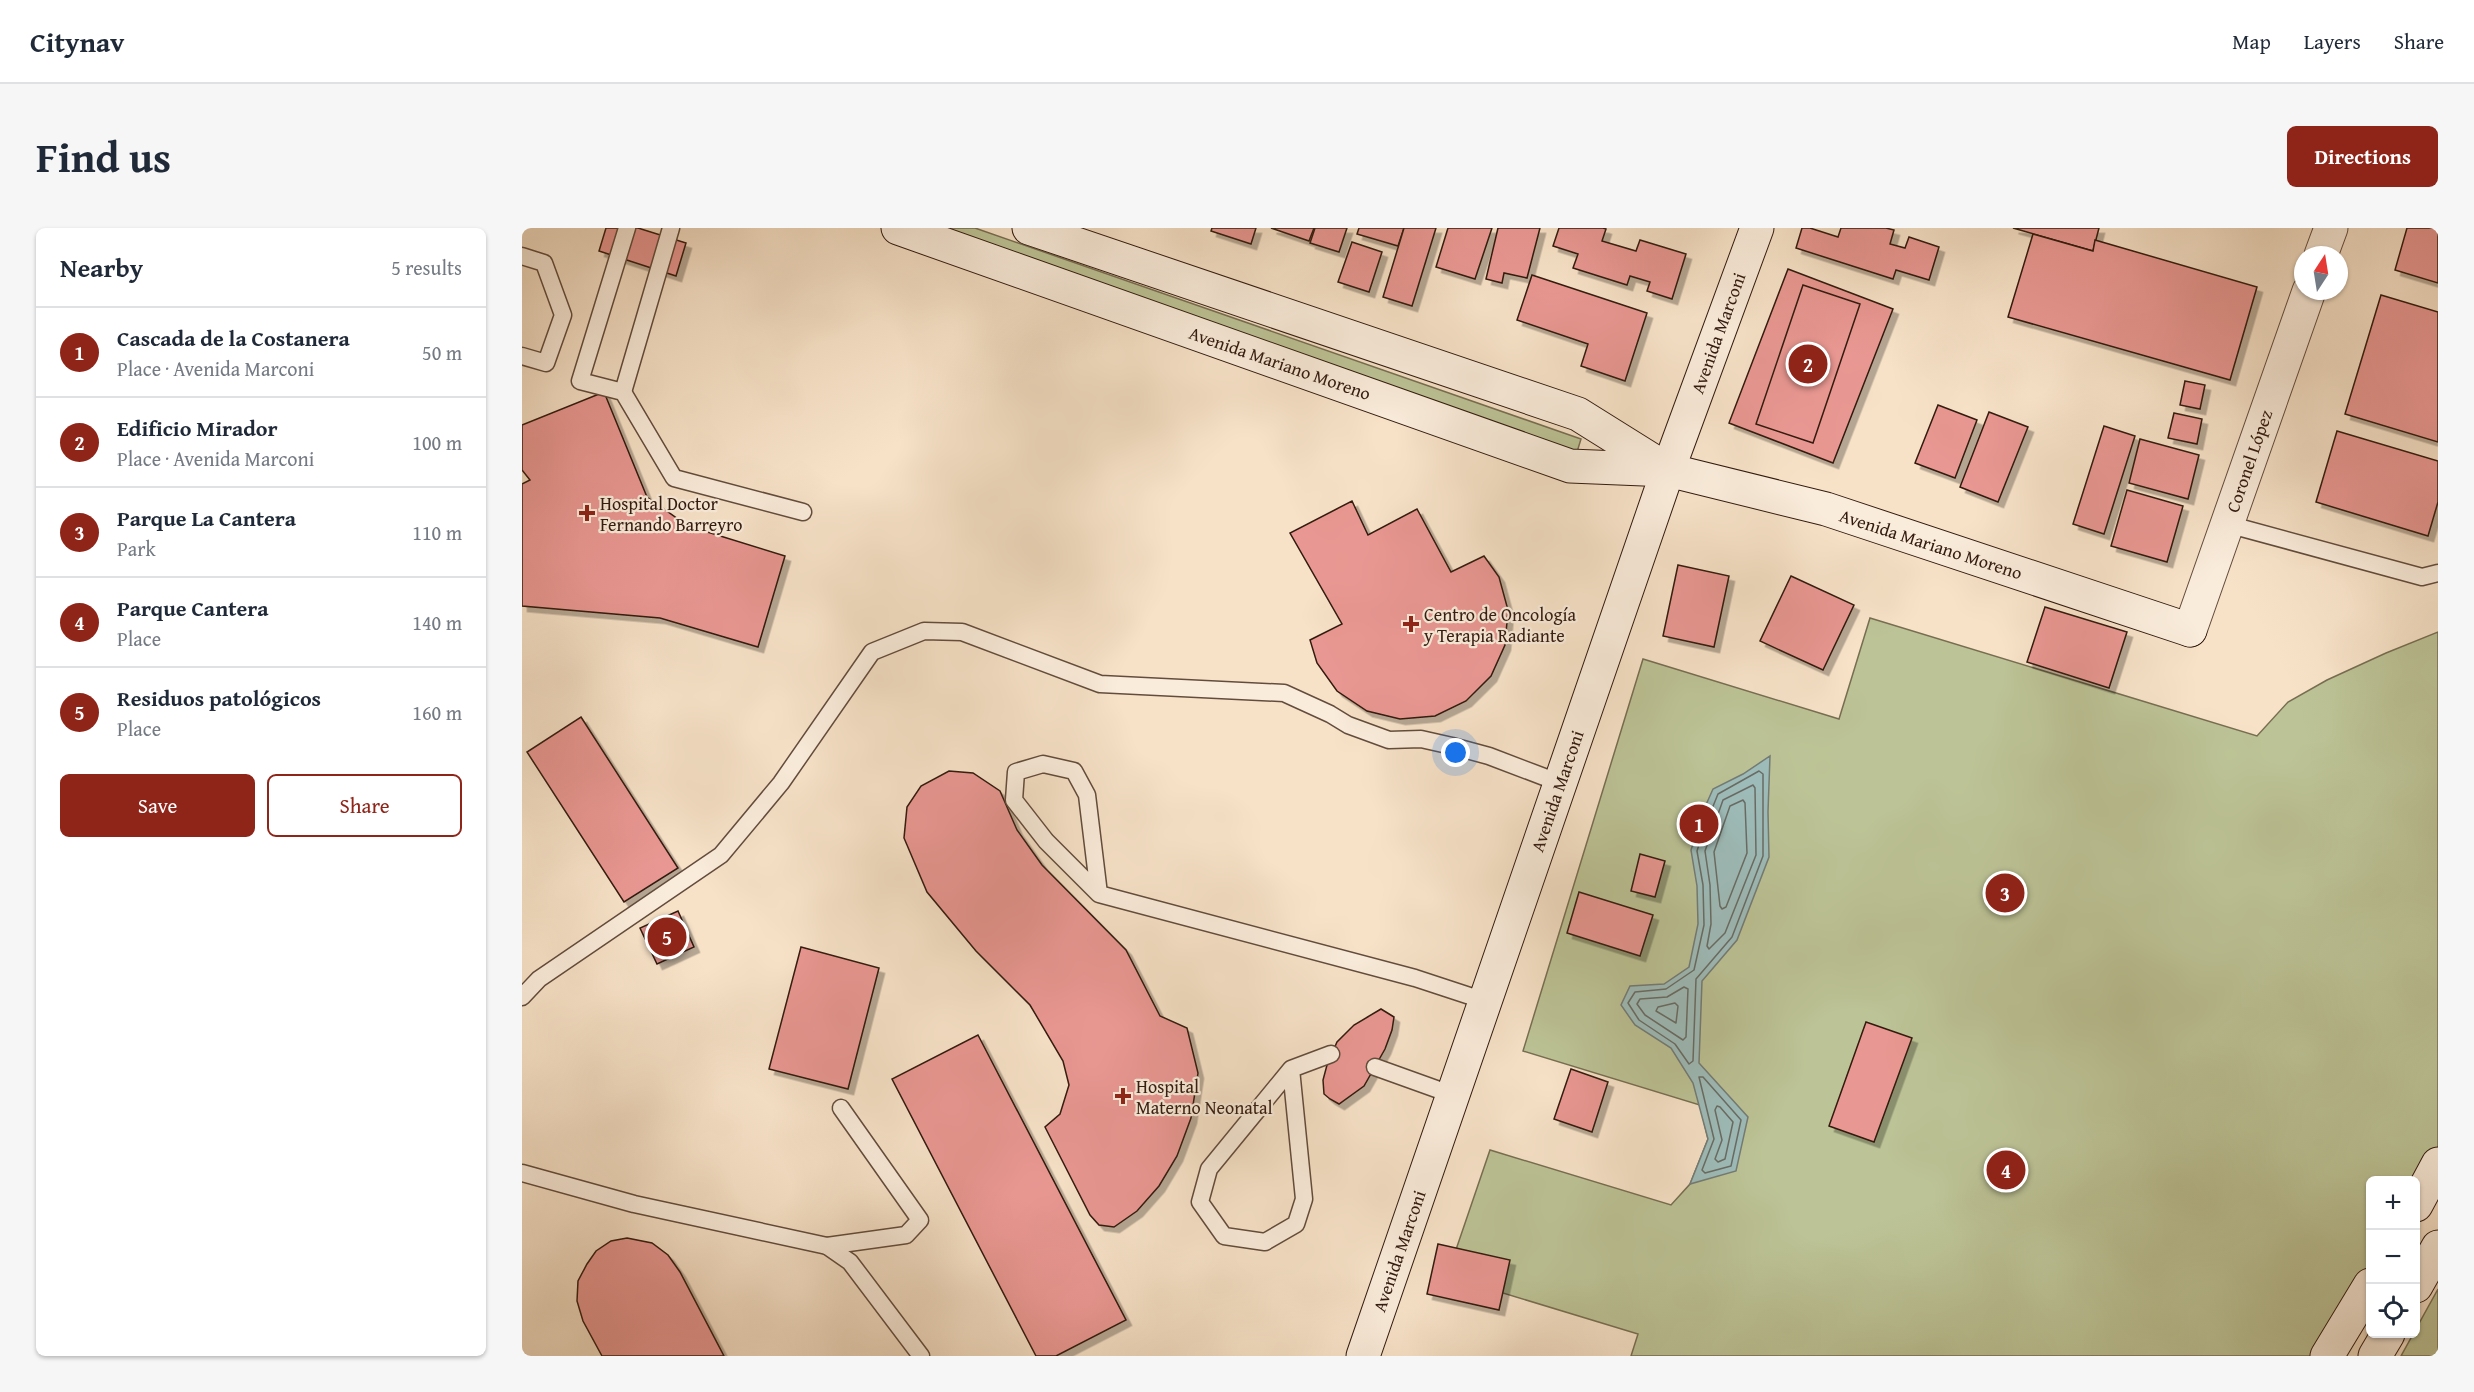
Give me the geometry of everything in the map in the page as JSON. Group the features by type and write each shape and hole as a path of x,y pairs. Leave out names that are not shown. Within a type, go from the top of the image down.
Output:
{"main road":[{"name":"Avenida Mariano Moreno","path":"898,228 1570,466 1668,470 1826,509 2190,630"},
{"name":"Avenida Mariano Moreno","path":"1029,228 1578,414 1668,470"},
{"name":"Avenida Marconi","path":"1363,1356 1668,470 1757,228"},
{"path":"2324,246 2331,228"},
{"name":"Coronel López","path":"2190,630 2306,300"},
{"path":"2420,1196 2438,1164"},
{"path":"2416,1284 2438,1247"},
{"path":"2327,1356 2366,1292"},
{"path":"2375,1356 2386,1338"}],"lane":[{"path":"627,228 580,381 623,392 674,478 803,512"},
{"path":"623,392 671,228"},
{"path":"522,256 544,263 563,315 546,363 522,356"},
{"path":"2227,524 2422,577 2438,573"},
{"path":"522,997 539,979 721,855 781,783 872,652 924,630 962,632 1100,684 1284,693 1348,725 1389,740 1421,739 1452,746 1489,756 1560,783"},
{"path":"1099,894 1087,795 1074,771 1043,764 1017,772 1014,800 1046,841 1099,894 1415,978 1485,1001"},
{"path":"1290,1069 1304,1199 1296,1224 1265,1242 1224,1236 1200,1202 1209,1169 1290,1069 1331,1054"},
{"path":"1375,1067 1453,1095"},
{"path":"522,1173 634,1204 827,1246 906,1235 920,1220 841,1108"},
{"path":"827,1246 850,1262 921,1356"}],"green space":[{"path":"932,228 975,228 1581,439 1577,452"},
{"path":"1870,618 2257,736 2288,702 2327,680 2438,632 2438,1187 2420,1218 2420,1176 2366,1176 2366,1307 2337,1356 1631,1356 1638,1334 1447,1276 1490,1150 1671,1205 1690,1184 1708,1139 1700,1105 1523,1051 1643,659 1839,719"},
{"path":"2438,1289 2438,1356 2401,1356 2411,1338 2420,1338 2420,1322"}],"water":[{"path":"1770,756 1769,857 1737,940 1702,981 1699,1063 1748,1117 1736,1171 1690,1184 1708,1139 1693,1083 1671,1048 1635,1025 1621,1005 1630,986 1664,984 1689,967 1698,924 1697,886 1691,850 1705,807 1713,789 1743,774"}],"building":[{"path":"606,228 638,228 686,243 676,276 599,251"},
{"path":"1212,228 1256,228 1251,244 1211,231"},
{"path":"1271,228 1314,228 1309,241"},
{"path":"1315,228 1347,228 1339,252 1310,243"},
{"path":"1359,228 1404,228 1398,246 1357,234"},
{"path":"1404,228 1436,228 1412,306 1383,297"},
{"path":"1448,228 1492,228 1475,279 1436,267"},
{"path":"1498,228 1540,228 1527,278 1504,273 1502,283 1486,279"},
{"path":"1559,228 1603,228 1606,229 1602,241 1636,251 1640,240 1686,254 1672,299 1647,291 1650,282 1630,276 1627,285 1573,268 1578,254 1553,246"},
{"path":"1802,228 1810,228 1838,237 1841,228 1886,228 1894,230 1890,244 1905,248 1909,237 1939,247 1929,280 1896,270 1893,279 1796,248"},
{"path":"2013,228 2099,228 2093,251"},
{"path":"2407,228 2438,228 2438,283 2395,270"},
{"path":"2033,234 2093,251 2095,240 2257,287 2230,380 2008,317"},
{"path":"1352,242 1382,252 1369,292 1338,282"},
{"path":"1788,269 1893,309 1833,463 1729,423"},
{"path":"1532,275 1647,313 1625,381 1581,366 1588,344 1517,320"},
{"path":"1803,285 1860,304 1813,443 1756,424"},
{"path":"2381,295 2438,312 2438,442 2345,414"},
{"path":"2185,381 2205,385 2200,409 2180,405"},
{"path":"604,392 647,497 688,526 785,556 758,647 660,618 522,606 522,484 530,480 522,470 522,425"},
{"path":"1938,405 1977,420 1955,478 1915,463"},
{"path":"1989,412 2028,427 1998,502 1960,487"},
{"path":"2174,413 2202,419 2197,444 2168,438"},
{"path":"2104,426 2135,436 2104,534 2073,524"},
{"path":"2337,431 2438,461 2438,502 2428,536 2316,502"},
{"path":"2140,439 2199,455 2188,499 2129,483"},
{"path":"2127,490 2183,506 2167,562 2111,546"},
{"name":"Centro de Oncología y Terapia Radiante","path":"1352,501 1368,535 1417,509 1451,572 1484,556 1499,577 1508,610 1505,645 1491,676 1466,701 1435,716 1400,719 1367,711 1337,691 1317,663 1310,640 1342,624 1290,533"},
{"path":"1678,565 1729,576 1714,647 1663,636"},
{"path":"1791,576 1854,605 1823,670 1760,641"},
{"path":"2045,607 2127,632 2109,688 2027,662"},
{"path":"581,717 678,868 624,902 527,752"},
{"path":"949,771 973,773 1000,791 1017,830 1042,865 1126,950 1160,1016 1187,1028 1198,1073 1191,1118 1177,1156 1159,1186 1137,1211 1114,1227 1099,1225 1090,1215 1045,1127 1060,1114 1069,1085 1063,1061 1030,1005 976,951 927,892 904,838 907,807 921,786"},
{"path":"1640,854 1665,861 1655,897 1631,891"},
{"path":"1579,892 1653,915 1640,956 1567,933"},
{"path":"678,911 694,947 657,964 640,928"},
{"path":"801,947 879,968 848,1089 769,1069"},
{"path":"1381,1009 1394,1017 1385,1049 1364,1086 1339,1104 1324,1094 1323,1080 1337,1042 1354,1025"},
{"path":"1866,1022 1912,1038 1874,1142 1829,1126"},
{"path":"978,1035 1126,1320 1056,1356 1036,1356 892,1079"},
{"path":"1571,1069 1608,1082 1592,1132 1554,1119"},
{"path":"627,1238 652,1243 668,1255 680,1272 724,1356 602,1356 583,1321 577,1301 578,1281 596,1251 611,1241"},
{"path":"1438,1244 1510,1260 1499,1310 1427,1294"}],"place":[{"name":"Edificio Mirador","path":"1808,364"},
{"name":"Hospital Doctor Fernando Barreyro","path":"587,513"},
{"name":"Centro de Oncología y Terapia Radiante","path":"1411,624"},
{"name":"Cascada de la Costanera","path":"1699,824"},
{"name":"Parque La Cantera","path":"2005,893"},
{"name":"Residuos patológicos","path":"667,937"},
{"name":"Hospital Materno Neonatal","path":"1123,1096"},
{"name":"Parque Cantera","path":"2006,1170"}]}
